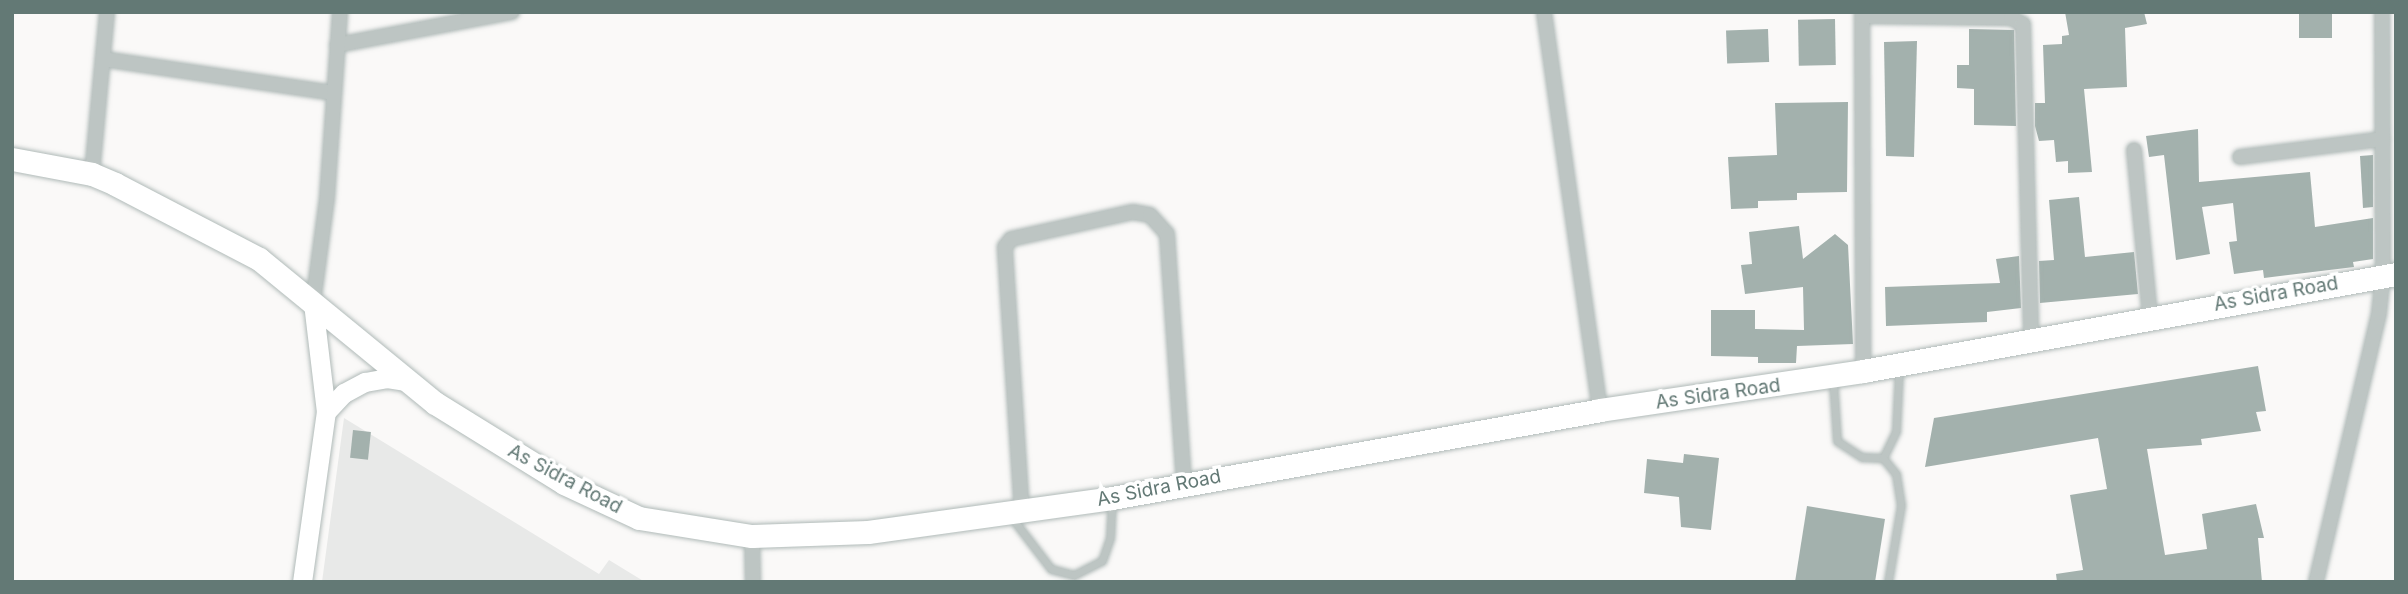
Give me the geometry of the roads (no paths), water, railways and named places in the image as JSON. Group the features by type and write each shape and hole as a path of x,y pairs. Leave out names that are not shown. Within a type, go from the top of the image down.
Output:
{"main road":[{"name":"As Sidra Road","path":"12,159 92,174 187,218 260,259 462,423 609,504 676,526 752,536 868,532 1112,498 1184,482 1600,410 1832,377 2389,275"}],"street":[{"path":"92,174 107,12"},
{"path":"302,582 326,412 313,303 326,211 340,12"},
{"path":"337,45 512,12"},
{"path":"1544,12 1600,410"},
{"path":"2316,582 2389,275 2383,139 2389,84 2382,12"},
{"path":"1863,371 1863,14 2011,18 2025,27 2031,340"},
{"path":"103,59 333,93"},
{"path":"2240,157 2383,139"},
{"path":"2134,150 2150,317"},
{"path":"1016,513 1005,247 1011,239 1133,212 1150,215 1167,234 1184,482"},
{"path":"326,412 344,393 365,382 387,378 412,382"},
{"path":"752,536 753,582"}],"lane":[{"path":"1883,458 1896,430 1899,365"},
{"path":"1832,377 1837,441 1862,457 1883,458 1896,474 1901,505 1888,582"},
{"path":"1016,513 1042,560 1059,574 1074,575 1102,561 1110,538 1112,498"}]}
